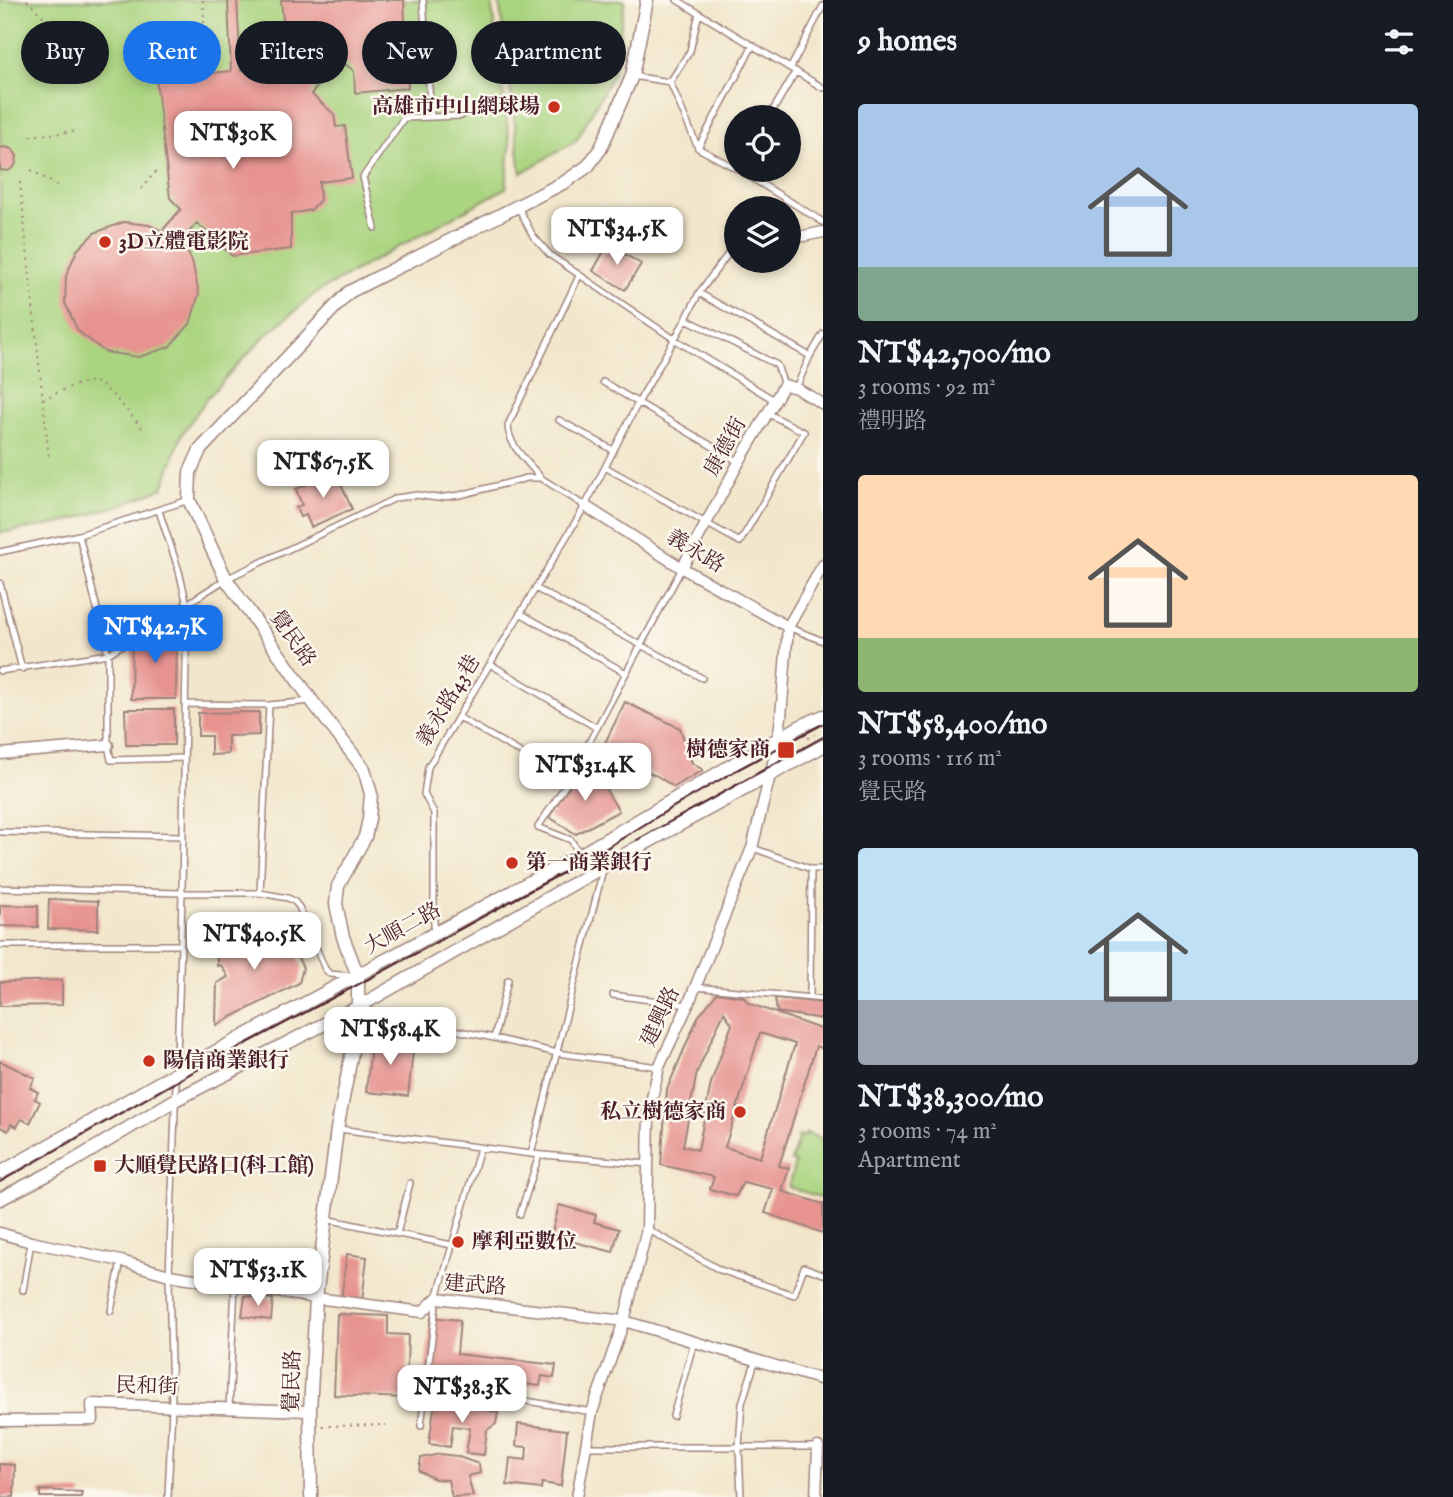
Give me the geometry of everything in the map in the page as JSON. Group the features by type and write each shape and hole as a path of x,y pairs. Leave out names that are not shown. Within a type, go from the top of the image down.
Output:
{"street":[{"path":"189,500 190,472 200,450 349,292 565,182 588,166 601,148 632,76 647,0"},
{"path":"801,237 823,232"},
{"path":"790,386 823,404"},
{"name":"康德街","path":"682,568 767,413 775,400 790,386"},
{"name":"覺民路","path":"189,500 226,579 312,701 364,769 371,794 365,837 338,886 336,904 343,937 358,976 358,1007 357,1026 337,1129 316,1298 310,1411 311,1497"},
{"name":"義永路","path":"585,506 682,568 789,627"},
{"name":"建興路","path":"578,1497 592,1412 624,1321 646,1229 649,1111 659,1067 688,1005 752,848 779,739 789,627 823,565"},
{"name":"大順二路","path":"0,1173 176,1073 580,855 823,716"},
{"path":"0,754 108,745"},
{"path":"0,1199 70,1163 175,1100 358,1007 604,866 823,746"},
{"name":"建武路","path":"0,1233 169,1275 316,1298 422,1312 437,1298 624,1321 823,1380"},
{"name":"民和街","path":"0,1421 93,1420 92,1404 310,1411"},
{"path":"817,1497 820,1447"}],"lane":[{"path":"423,0 431,117"},
{"path":"677,0 823,88"},
{"path":"775,105 823,6"},
{"path":"670,82 690,51 699,13"},
{"path":"698,148 753,45"},
{"path":"632,76 670,82"},
{"path":"670,82 698,148 724,162"},
{"path":"375,228 363,177 404,118 461,116"},
{"path":"759,182 823,222"},
{"path":"517,205 533,236 550,255 674,338 775,400"},
{"name":"義永路43巷","path":"433,935 434,813 424,794 428,767 585,506 638,402 699,293 724,262"},
{"path":"579,276 508,425 508,432 513,443 541,478 585,506"},
{"path":"699,293 810,356"},
{"path":"686,319 777,365 790,386 823,334"},
{"path":"603,382 739,462"},
{"path":"605,467 740,542 804,432 767,413"},
{"path":"559,420 613,450"},
{"path":"0,671 108,654 226,579 396,498 460,495 527,478 541,478"},
{"path":"0,551 79,535 189,500"},
{"path":"159,511 187,605 181,945 169,1275 172,1407 168,1497"},
{"path":"79,535 108,654 108,745 111,760 184,758"},
{"path":"580,855 571,840 538,827 569,780 682,568"},
{"path":"0,583 22,669"},
{"path":"535,588 702,678"},
{"path":"520,613 626,673"},
{"path":"789,627 823,641"},
{"path":"490,664 597,728"},
{"path":"185,704 270,705 312,701"},
{"path":"260,893 270,705"},
{"path":"458,717 569,780"},
{"path":"0,832 182,836"},
{"path":"531,1154 604,866 596,846"},
{"path":"752,848 811,869 823,869"},
{"path":"810,998 811,869"},
{"path":"0,888 260,893 288,898 299,906 325,969 330,974 358,976"},
{"path":"0,945 181,945"},
{"path":"494,1038 508,980"},
{"path":"695,987 823,999"},
{"path":"613,995 688,1005"},
{"path":"358,1007 390,1017 557,1053 659,1067"},
{"path":"337,1129 539,1155 649,1164"},
{"path":"421,1426 437,1298 480,1148"},
{"path":"520,1213 539,1155"},
{"path":"397,1234 410,1183"},
{"path":"326,1219 452,1245"},
{"path":"646,1229 720,1270 794,1295 804,1267 823,1274"},
{"path":"23,1290 31,1242"},
{"path":"111,1311 121,1261"},
{"path":"229,1409 235,1286"},
{"path":"673,1416 695,1341"},
{"path":"741,1497 739,1447 742,1403 757,1359"},
{"path":"426,1384 592,1412"},
{"path":"585,1447 820,1447"}],"path":[{"path":"27,0 48,21"},
{"path":"203,0 204,21"},
{"path":"30,136 79,131"},
{"path":"31,170 61,188"},
{"path":"141,189 157,170"},
{"path":"20,182 49,457"},
{"path":"42,399 83,383 94,382 105,388 143,429"},
{"path":"807,738 815,735"},
{"path":"311,1426 386,1425"}],"green space":[{"path":"0,0 491,0 494,21 471,21 471,84 502,84 510,145 506,188 317,292 265,336 208,397 182,434 163,488 62,523 0,533"},
{"path":"499,0 625,0 622,21 502,21"},
{"path":"510,84 607,84 576,141 521,173"},
{"path":"806,1133 823,1139 823,1198 788,1187 795,1163 791,1161 799,1136 804,1137"}],"building":[{"path":"228,0 237,0 235,84 320,84 311,94 334,114 336,127 345,126 352,178 319,182 320,200 311,210 291,214 291,249 232,256 197,223 179,243 192,261 199,294 190,324 169,347 139,357 105,352 78,331 65,303 66,276 77,250 94,233 124,222 149,225 162,231 181,209 170,198 157,84 221,84 221,72 231,71"},
{"path":"281,0 404,0 405,21 362,21 362,84 408,84 408,88 355,93 354,71 348,66 348,21 283,21"},
{"path":"0,148 12,149 17,156 14,167 8,171 0,170"},
{"path":"608,244 641,264 625,290 593,271"},
{"path":"335,471 352,509 311,527 306,515 300,517 296,507 302,505 296,489"},
{"path":"146,629 177,629 176,699 131,699 132,638 146,638"},
{"path":"625,702 680,728 692,763 703,770 674,787 602,749"},
{"path":"125,709 174,709 174,745 126,745"},
{"path":"259,712 259,735 228,736 228,754 211,755 211,736 198,736 198,713"},
{"path":"596,768 614,778 606,790 619,811 576,834 549,817 575,777 585,783"},
{"path":"49,899 98,901 98,930 48,929"},
{"path":"0,905 38,906 38,927 0,926"},
{"path":"287,936 303,968 299,983 216,1025 217,983 228,977 221,965 217,966 217,937"},
{"path":"62,980 62,1005 0,1006 0,982"},
{"path":"717,993 744,997 748,1003 823,1030 823,1049 816,1046 779,1166 789,1168 782,1191 823,1204 823,1233 765,1213 773,1189 743,1182 736,1196 710,1189 714,1177 661,1165 667,1089 698,1017","holes":["724,1012 732,1024 711,1083 698,1150 683,1146 697,1072","760,1033 795,1044 760,1158 725,1147"]},
{"path":"775,998 823,1003 823,1019 777,1012"},
{"path":"372,1038 414,1043 408,1096 366,1092"},
{"path":"0,1061 35,1078 30,1088 38,1092 35,1099 40,1102 30,1123 21,1119 17,1127 11,1124 8,1131 0,1127"},
{"path":"559,1205 596,1215 594,1222 619,1229 613,1252 551,1236"},
{"path":"347,1254 367,1257 362,1302 341,1299"},
{"path":"245,1296 273,1299 271,1320 242,1316"},
{"path":"337,1314 388,1316 388,1334 408,1335 406,1398 334,1395"},
{"path":"431,1317 460,1320 457,1354 556,1365 554,1378 542,1376 540,1386 425,1372"},
{"path":"435,1401 498,1412 496,1424 487,1430 484,1455 466,1453 470,1428 453,1426 450,1447 429,1444"},
{"path":"518,1424 567,1430 561,1486 542,1483 541,1489 507,1485 510,1458 526,1460 527,1447 516,1446"},
{"path":"440,1454 479,1464 480,1473 468,1476 473,1496 452,1497 448,1480 435,1479 419,1471 421,1458"},
{"path":"0,1464 15,1465 14,1497 0,1497"},
{"path":"40,1490 82,1492 81,1497 40,1497"}],"tram line":[{"path":"0,1182 195,1071 599,853 735,771 823,724"},
{"path":"637,840 823,737"}],"place":[{"name":"高雄市中山網球場","path":"554,107"},
{"name":"3D立體電影院","path":"105,242"},
{"name":"樹德家商","path":"786,750"},
{"name":"第一商業銀行","path":"512,863"},
{"name":"陽信商業銀行","path":"149,1061"},
{"name":"私立樹德家商","path":"740,1112"},
{"name":"大順覺民路口(科工館)","path":"100,1166"},
{"name":"摩利亞數位","path":"458,1242"}]}
